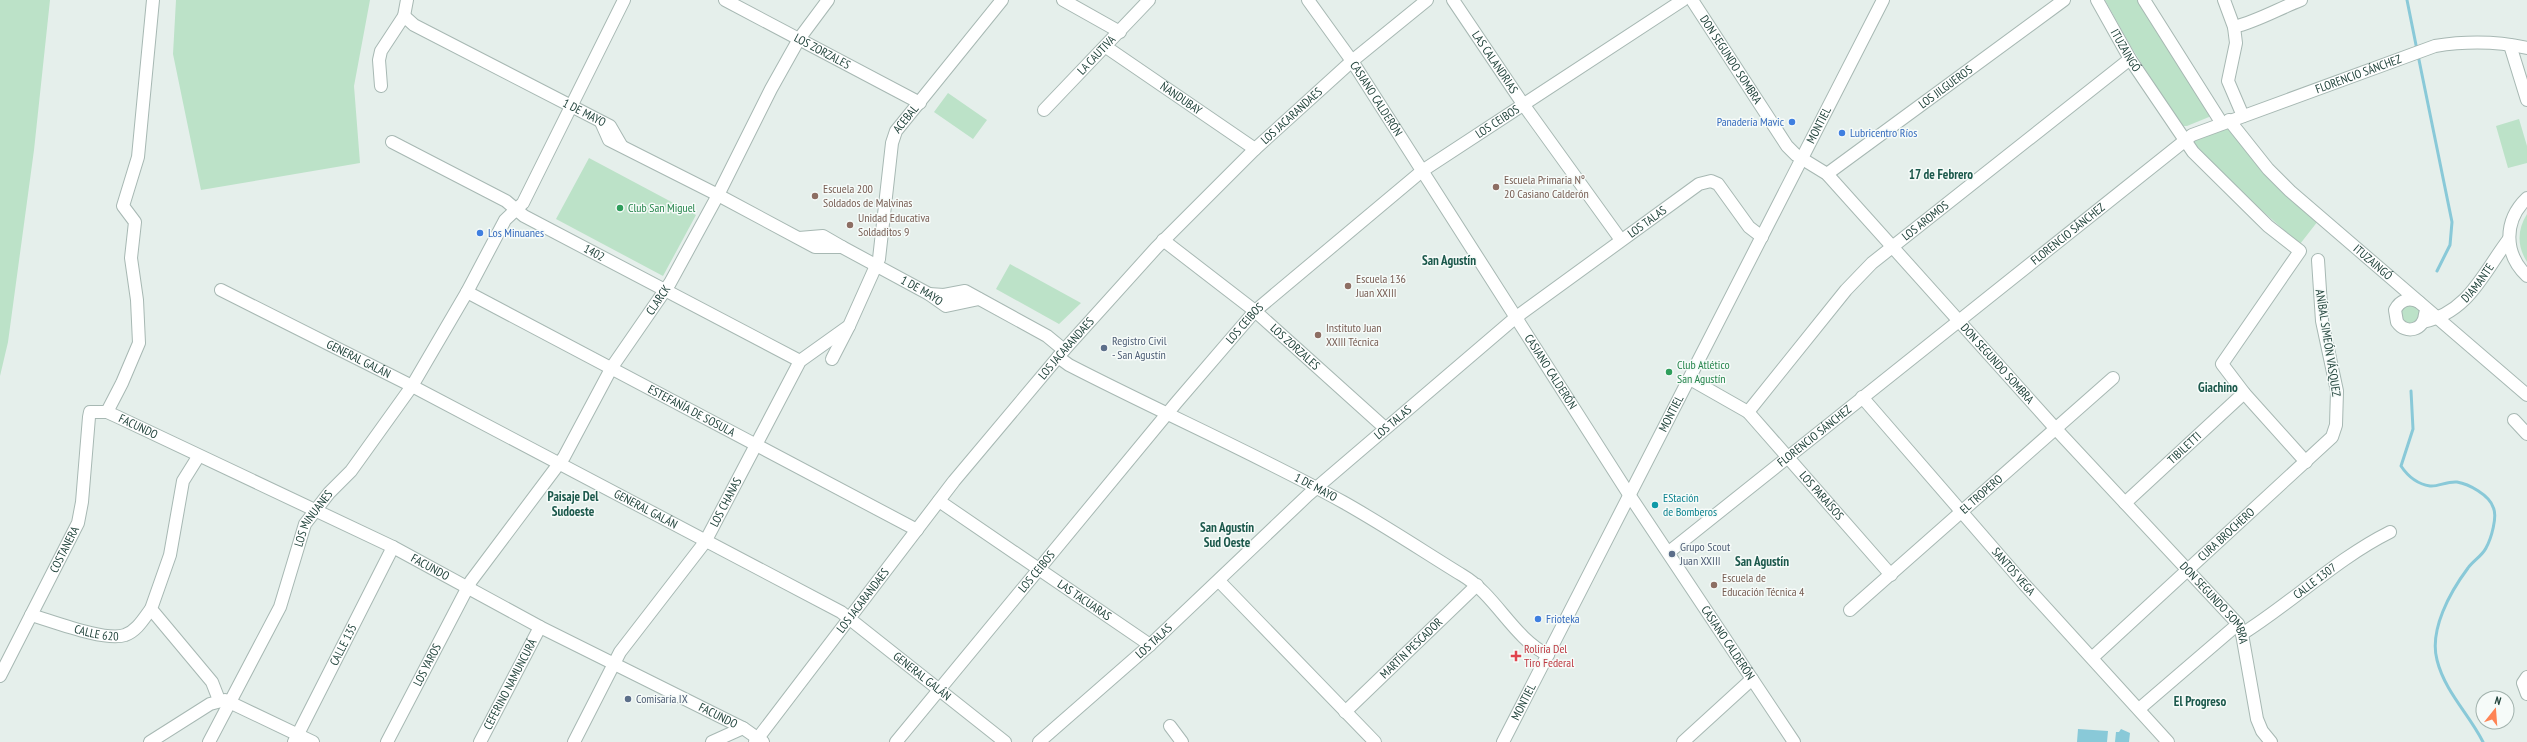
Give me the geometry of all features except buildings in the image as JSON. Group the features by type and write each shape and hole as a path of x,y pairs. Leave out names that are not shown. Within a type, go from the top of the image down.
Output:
{"street":[{"path":"107,412 122,383 139,343 137,300 131,264 135,222 123,206 138,157 153,0"},
{"path":"382,86 379,60 381,51 404,16 407,0"},
{"name":"LOS MINUANES","path":"209,742 225,700 280,607 305,524 315,510 351,471 412,386 467,292 505,220 523,203 624,0"},
{"name":"LOS ZORZALES","path":"725,0 920,103"},
{"name":"CLARCK","path":"468,587 558,465 612,367 666,290 718,195 771,89 800,39 828,0"},
{"name":"ACEBAL","path":"877,267 893,136 1002,0"},
{"path":"1063,0 1120,32"},
{"name":"LA CAUTIVA","path":"1044,110 1150,0"},
{"name":"CASIANO CALDERÓN","path":"1308,0 1352,62 1630,496 1794,742"},
{"name":"LOS JACARANDAES","path":"758,740 939,500 1061,353 1163,240 1255,149 1352,62 1427,0"},
{"name":"LAS CALANDRIAS","path":"1453,0 1523,104 1621,240"},
{"name":"LOS CEIBOS","path":"896,742 1040,570 1166,415 1255,311 1422,171 1683,0"},
{"name":"DON SEGUNDO SOMBRA","path":"1692,0 1787,146 1802,159 1826,174 1894,247 2055,428 2187,569 2240,629 2257,719 2262,731 2271,742"},
{"name":"MONTIEL","path":"1503,742 1883,0"},
{"name":"LOS JILGUEROS","path":"1826,174 2064,0"},
{"name":"ITUZAINGÓ","path":"2097,0 2130,59 2184,140 2201,161 2268,226 2300,251 2223,361 2224,366 2244,393"},
{"name":"ITUZAINGÓ","path":"2144,0 2225,121 2290,192 2527,395"},
{"path":"2224,0 2234,27 2236,49 2228,81 2243,116"},
{"path":"2234,27 2261,19 2274,11 2301,0"},
{"name":"1 DE MAYO","path":"404,16 414,25 614,129 621,145 799,238 823,236 877,267 929,294 944,295 965,291 1047,336 1070,365 1166,415 1345,503 1477,585 1529,642 1548,654"},
{"name":"FLORENCIO SÁNCHEZ","path":"1668,552 2184,140 2225,121 2243,116 2435,46 2475,42 2527,48"},
{"path":"2510,45 2527,100"},
{"name":"ÑANDUBAY","path":"1106,47 1255,149"},
{"name":"LOS AROMOS","path":"1748,412 1846,290 1872,263 2130,59"},
{"name":"1402","path":"392,142 470,181 506,201 515,210 800,361"},
{"name":"LOS TALAS","path":"1039,742 1150,646 1317,489 1385,428 1515,318 1699,184 1711,181 1723,190 1749,227 1762,237"},
{"path":"2527,198 2516,211 2510,224 2509,239 2512,254 2519,268 2527,276"},
{"name":"DIAMANTE","path":"2423,322 2449,313 2473,291 2509,239"},
{"name":"LOS ZORZALES","path":"1163,240 1255,311 1385,428"},
{"name":"ANÍBAL SIMEÓN VÁSQUEZ","path":"2318,260 2322,321 2336,377 2336,425"},
{"name":"LOS CHANAS","path":"574,742 624,646 705,542 758,444 800,361 849,326 877,267"},
{"path":"2400,286 2402,294 2401,303"},
{"name":"GENERAL GALÁN","path":"221,290 412,386 558,465 833,607 849,618 1005,742"},
{"name":"ESTEFANÍA DE SOSULA","path":"467,292 758,444 917,530"},
{"path":"2410,300 2420,304 2425,313 2423,322 2413,329 2401,327 2395,316 2396,307 2401,303 2410,300"},
{"path":"832,359 849,326"},
{"name":"EL TROPERO","path":"1850,610 2112,378"},
{"name":"LOS PARAÍSOS","path":"1690,379 1748,412 1891,575"},
{"path":"2244,393 2306,462"},
{"name":"TIBILETTI","path":"2124,503 2244,393"},
{"name":"SANTOS VEGA","path":"1862,398 2026,585 2093,657 2168,742"},
{"name":"FACUNDO","path":"90,412 107,412 198,457 393,547 540,627 743,728 758,740"},
{"name":"COSTANERA","path":"0,676 78,523 90,412"},
{"path":"2514,420 2527,434"},
{"name":"CURA BROCHERO","path":"2093,657 2187,569 2306,462 2332,437 2336,425"},
{"path":"198,457 183,481 170,554 151,609 212,682 225,700 296,738 313,742"},
{"name":"LAS TACUARAS","path":"939,500 1150,646"},
{"name":"CALLE 1307","path":"2139,709 2169,683 2240,629 2370,542 2390,532"},
{"name":"CALLE 135","path":"296,738 393,547"},
{"path":"1219,581 1375,742"},
{"name":"MARTÍN PESCADOR","path":"1345,712 1477,585"},
{"name":"LOS YAROS","path":"388,742 468,587"},
{"name":"CALLE 620","path":"32,615 92,633 125,636 136,628 151,609"},
{"name":"CEFERINO NAMUNCURÁ","path":"480,742 540,627"},
{"path":"2527,677 2523,683 2527,694"},
{"path":"1683,742 1752,679"},
{"path":"150,742 210,704 225,700"},
{"path":"1170,726 1182,742"},
{"path":"712,742 743,728"}],"green space":[{"path":"0,0 50,0 34,150 8,342 0,376"},
{"path":"176,0 370,0 354,86 360,163 201,190 173,54"},
{"path":"2105,0 2139,0 2210,115 2209,117 2187,126 2181,126 2130,45"},
{"path":"948,93 987,120 973,139 934,112"},
{"path":"2519,119 2527,146 2527,163 2508,168 2496,126"},
{"path":"2227,126 2318,221 2300,244 2259,208 2192,143 2191,139"},
{"path":"589,158 696,215 663,276 556,219"},
{"path":"2527,214 2527,262 2521,250 2520,232 2521,226"},
{"path":"1010,264 1081,303 1059,324 996,289"},
{"path":"2403,305 2417,306 2421,312 2416,324 2404,324 2399,311"}],"water":[{"path":"2078,729 2108,731 2107,742 2077,742"},
{"path":"2121,729 2130,733 2129,742 2115,742 2116,732 2119,732"}],"waterway":[{"path":"2407,0 2417,50"},
{"path":"2418,55 2452,222 2450,245 2437,271"},
{"path":"2411,391 2413,429 2401,466 2413,479 2425,485 2433,486 2450,482 2457,482 2467,485 2483,494 2491,503 2494,511 2495,516 2490,539 2482,554 2470,565 2454,588 2439,624 2435,648 2441,672 2451,693 2483,742"}],"place":[{"name":"Panadería Mavic","path":"1792,122"},
{"name":"Lubricentro Ríos","path":"1842,133"},
{"name":"Escuela Primaria Nº 20 Casiano Calderón","path":"1496,187"},
{"name":"Escuela 200 Soldados de Malvinas","path":"815,196"},
{"name":"Club San Miguel","path":"620,208"},
{"name":"Unidad Educativa Soldaditos 9","path":"850,225"},
{"name":"Los Minuanes","path":"480,233"},
{"name":"Escuela 136 Juan XXIII","path":"1348,286"},
{"name":"Instituto Juan XXIII Técnica","path":"1318,335"},
{"name":"Registro Civil - San Agustín","path":"1104,348"},
{"name":"Club Atlético San Agustín","path":"1669,372"},
{"name":"EStación de Bomberos","path":"1655,505"},
{"name":"Grupo Scout Juan XXIII","path":"1672,554"},
{"name":"Escuela de Educación Técnica 4","path":"1714,585"},
{"name":"Frioteka","path":"1538,619"},
{"name":"Roliria Del Tiro Federal","path":"1516,656"},
{"name":"Comisaría IX","path":"628,699"}],"district":[{"name":"17 de Febrero","path":"1941,174"},
{"name":"San Agustín","path":"1449,260"},
{"name":"Giachino","path":"2218,387"},
{"name":"Paisaje Del Sudoeste","path":"573,504"},
{"name":"San Agustín Sud Oeste","path":"1227,534"},
{"name":"San Agustín","path":"1762,561"},
{"name":"El Progreso","path":"2200,701"}]}
